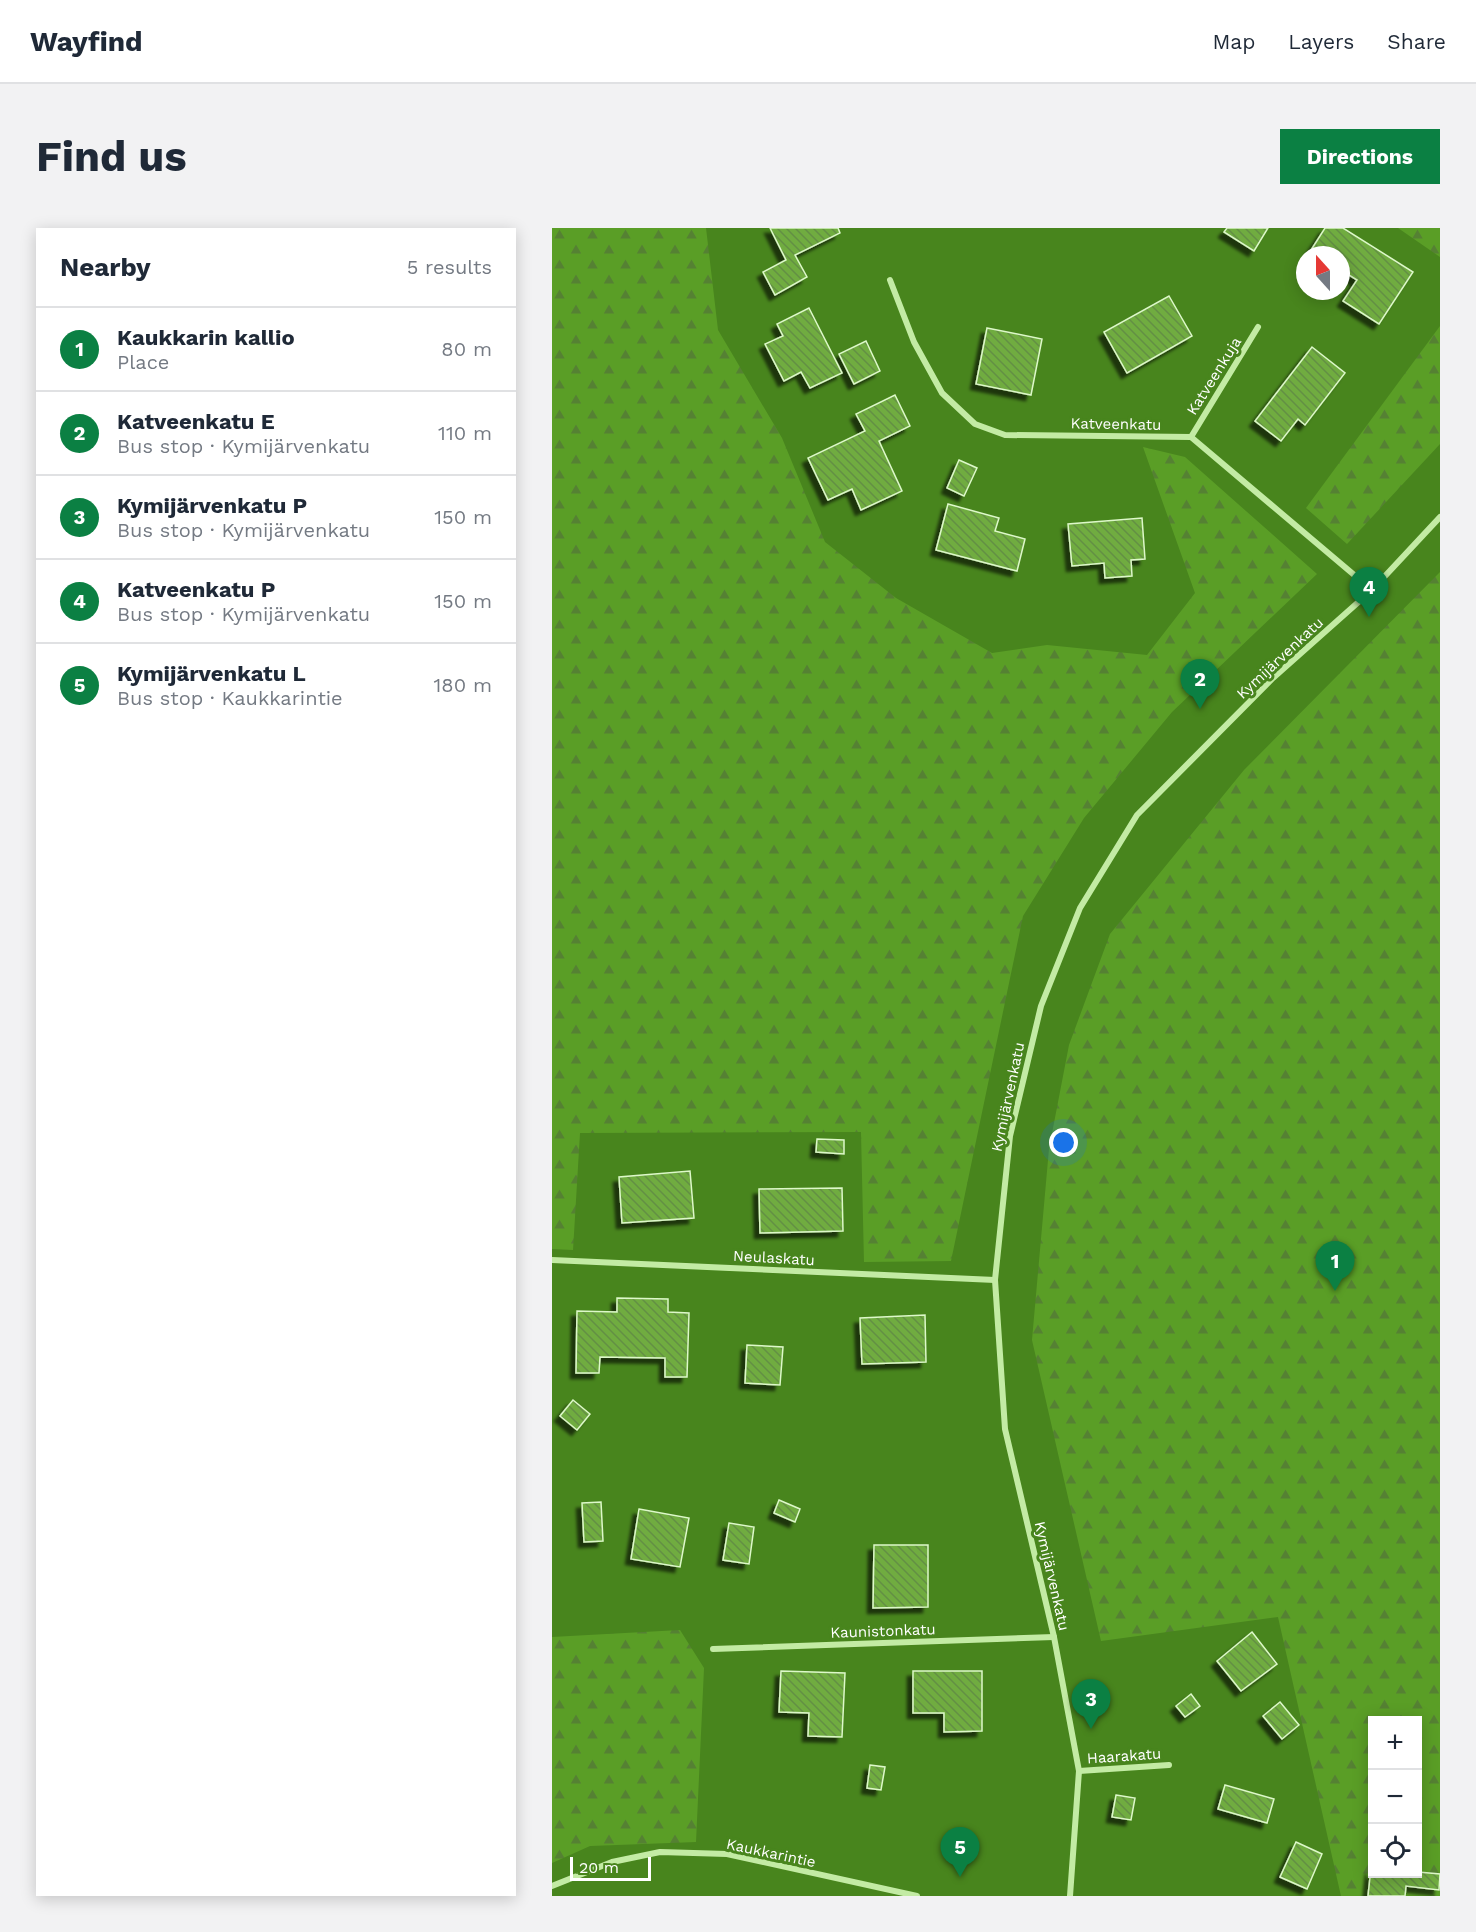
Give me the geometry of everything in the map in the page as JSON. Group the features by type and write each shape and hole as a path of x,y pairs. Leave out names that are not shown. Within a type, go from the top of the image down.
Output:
{"street":[{"name":"Katveenkatu","path":"890,280 914,342 942,393 975,424 1005,435 1191,437"},
{"name":"Katveenkuja","path":"1191,437 1258,327"},
{"path":"1191,437 1372,590"},
{"name":"Kymijärvenkatu","path":"1070,1896 1079,1771 1054,1637 1005,1429 995,1280 1010,1136 1041,1006 1080,908 1137,815 1273,678 1372,590 1440,517"},
{"name":"Neulaskatu","path":"552,1260 995,1280"},
{"name":"Kaunistonkatu","path":"713,1650 1054,1637"},
{"name":"Haarakatu","path":"1079,1771 1169,1765"},
{"name":"Kaukkarintie","path":"552,1886 612,1862 660,1852 727,1854 917,1896"}],"green space":[{"path":"552,228 706,228 718,330 782,438 825,542 896,598 992,653 1047,645 1147,655 1195,593 1143,447 1185,457 1317,574 1172,712 1084,818 1023,916 951,1261 864,1262 861,1132 580,1133 573,1250 552,1249"},
{"path":"1398,228 1440,228 1440,257"},
{"path":"1440,326 1440,444 1347,544 1306,508"},
{"path":"1440,572 1440,1896 1341,1896 1278,1617 1101,1641 1032,1340 1049,1149 1069,1045 1110,934 1244,770"},
{"path":"680,1630 704,1668 696,1842 590,1846 552,1863 552,1637"}],"building":[{"path":"770,228 838,228 840,233 795,255 807,277 775,295 763,272 786,260"},
{"path":"1227,228 1268,228 1254,251 1224,232"},
{"path":"1325,228 1343,228 1413,272 1379,324 1343,301 1350,300 1350,290 1357,280 1350,276 1350,246 1314,246"},
{"path":"1169,296 1192,336 1127,373 1104,332"},
{"path":"809,308 842,373 810,388 801,372 784,381 765,344 783,336 777,324"},
{"path":"987,328 1042,339 1031,395 976,384"},
{"path":"866,341 880,371 854,384 839,354"},
{"path":"1312,347 1345,373 1305,425 1298,419 1281,441 1255,421"},
{"path":"895,395 910,426 879,441 902,491 861,510 852,489 828,500 808,458 865,431 856,414"},
{"path":"959,460 977,468 964,496 947,488"},
{"path":"948,504 999,518 995,531 1025,539 1017,571 936,550"},
{"path":"1142,518 1145,559 1131,560 1132,576 1105,578 1104,563 1072,566 1068,524"},
{"path":"817,1139 844,1140 844,1154 816,1152"},
{"path":"690,1171 694,1218 622,1223 619,1177"},
{"path":"842,1188 843,1231 760,1233 759,1189"},
{"path":"617,1298 668,1299 668,1312 689,1313 687,1377 665,1377 665,1358 600,1357 599,1373 576,1373 577,1311 617,1312"},
{"path":"925,1315 926,1362 862,1364 860,1318"},
{"path":"747,1345 783,1347 780,1385 745,1383"},
{"path":"573,1400 590,1414 577,1430 560,1416"},
{"path":"779,1500 800,1509 795,1522 774,1513"},
{"path":"601,1502 603,1541 584,1542 582,1503"},
{"path":"639,1509 689,1518 680,1567 631,1559"},
{"path":"729,1523 754,1527 749,1564 723,1560"},
{"path":"874,1545 928,1545 928,1607 873,1608"},
{"path":"1252,1632 1277,1664 1241,1691 1217,1661"},
{"path":"781,1671 845,1673 842,1737 808,1736 809,1713 779,1712"},
{"path":"913,1671 982,1671 982,1731 944,1732 944,1713 913,1713"},
{"path":"1191,1694 1200,1706 1185,1717 1176,1706"},
{"path":"1280,1702 1299,1725 1282,1739 1263,1716"},
{"path":"870,1765 885,1767 881,1790 867,1788"},
{"path":"1225,1785 1274,1799 1267,1823 1218,1809"},
{"path":"1116,1795 1135,1798 1131,1820 1112,1817"},
{"path":"1296,1842 1322,1854 1307,1889 1280,1877"},
{"path":"1422,1872 1440,1874 1439,1890 1406,1886 1405,1896 1368,1896 1370,1878 1422,1878"}],"place":[{"name":"Katveenkatu P","path":"1369,617"},
{"name":"Katveenkatu E","path":"1200,709"},
{"name":"Kaukkarin kallio","path":"1335,1291"},
{"name":"Kymijärvenkatu P","path":"1091,1729"},
{"name":"Kymijärvenkatu L","path":"960,1877"}]}
